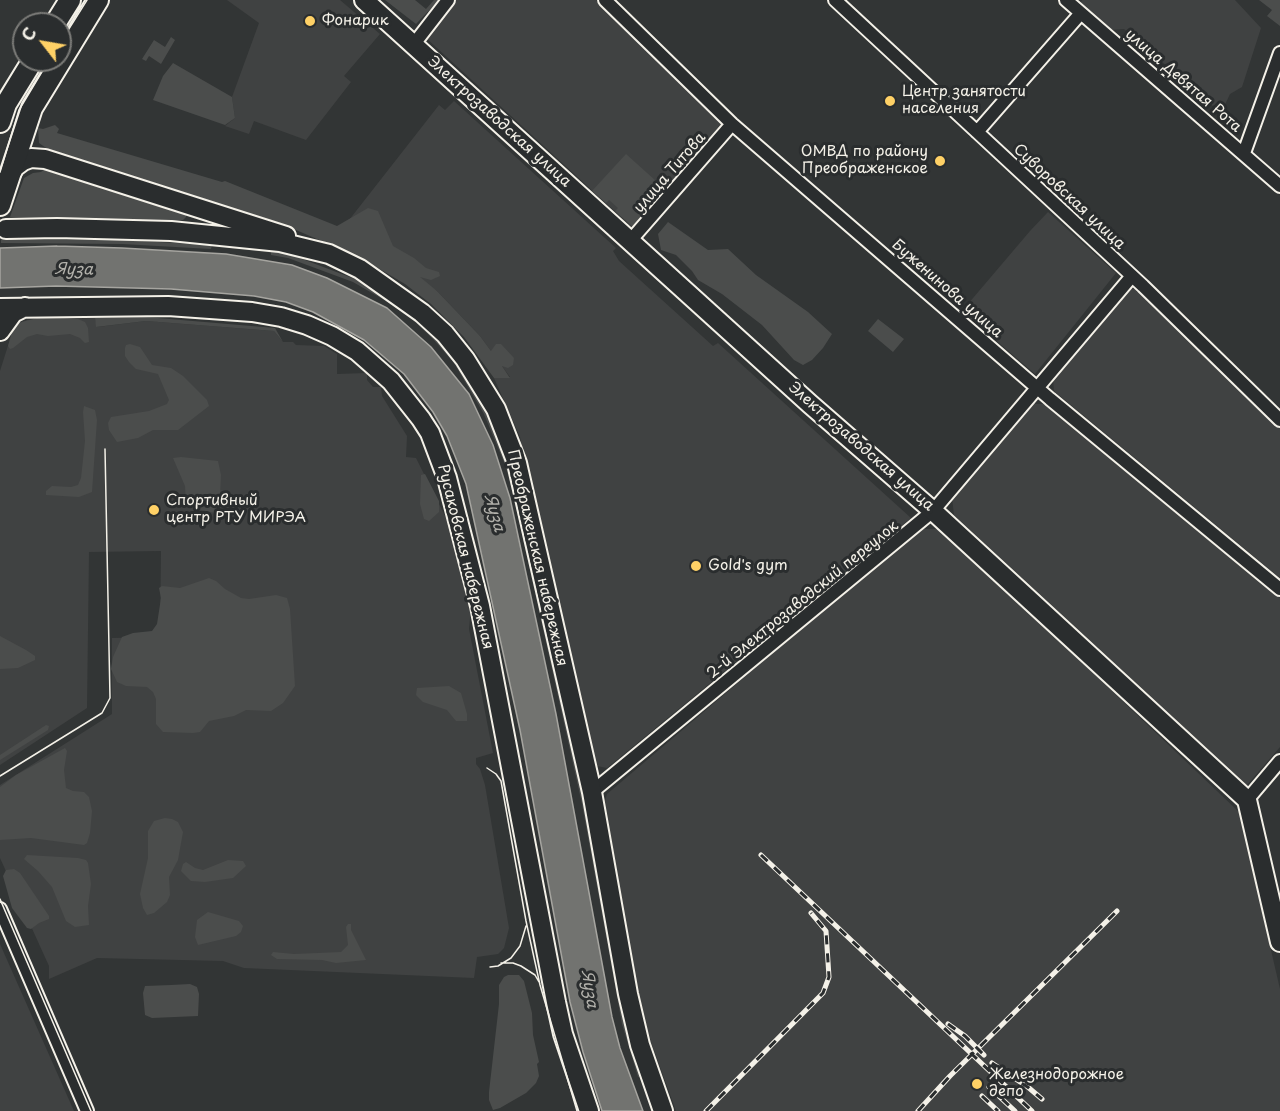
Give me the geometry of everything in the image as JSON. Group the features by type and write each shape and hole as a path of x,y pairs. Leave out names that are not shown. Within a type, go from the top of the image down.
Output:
{"main road":[{"path":"5,190 39,95 98,0"},
{"name":"Электрозаводская улица","path":"364,0 810,404 933,511 1247,800"},
{"path":"2,112 26,72"},
{"path":"26,126 26,136 30,146 45,159"},
{"path":"5,190 15,167 32,158 45,159 275,231 329,254"},
{"path":"171,231 187,224 191,219 191,213 182,203"},
{"name":"Преображенская набережная","path":"6,230 57,228 171,231 280,242 329,254 360,269 397,293 445,334 465,359 496,409 517,463 592,792 630,1004 640,1046 663,1111"},
{"name":"Русаковская набережная","path":"0,308 168,306 252,312 281,317 332,336 357,351 391,381 421,419 434,443 447,478 480,606 556,1002 563,1034 589,1111"},
{"path":"0,331 13,313 25,307"},
{"path":"1247,800 1280,942"}],"street":[{"path":"414,44 448,0"},
{"name":"Буженинова улица","path":"605,0 732,124 1038,389 1280,589"},
{"name":"Суворовская улица","path":"836,0 1132,276 1280,420"},
{"name":"улица Девятая Рота","path":"1066,0 1280,186"},
{"path":"977,132 1081,13"},
{"path":"1244,153 1280,53"},
{"name":"улица Титова","path":"630,241 732,124"},
{"name":"2-й Электрозаводский переулок","path":"592,792 933,511 1132,276"},
{"path":"1247,800 1280,761"},
{"path":"0,909 87,1111"}],"shaded area":[{"path":"227,0 340,0 380,34 344,76 351,82 306,140 254,121 249,134 225,126 235,118 232,97 259,23"},
{"path":"385,0 415,0 426,9 434,0 439,0 416,24"},
{"path":"453,0 596,0 726,127 633,228 425,37"},
{"path":"1082,0 1235,0 1261,28 1242,87 1230,94 1221,113 1124,29 1110,30 1080,4"},
{"path":"1259,0 1280,0 1280,26 1267,16 1272,10"},
{"path":"171,37 175,40 161,64 149,56 146,61 142,59 154,40 165,47"},
{"path":"173,63 232,97 235,118 225,125 153,100 163,76"},
{"path":"454,101 616,248 613,251 619,261 713,346 718,343 911,518 607,768 597,766 593,760 520,437 494,378 510,377 480,336 437,291 342,229 439,105 445,110"},
{"path":"55,125 59,129 57,133 225,181 337,226 368,208 378,211 393,246 426,268 439,272 440,276 431,280 420,277 437,291 480,336 491,351 496,344 501,344 514,358 513,365 508,368 502,366 510,378 494,378 464,337 431,304 405,284 361,258 296,230 49,150 39,143 38,128 43,129"},
{"path":"626,154 666,190 633,227 615,211 618,208 609,200 606,203 592,191"},
{"path":"47,167 186,213 186,217 183,220 172,221 10,217 24,178 41,172"},
{"path":"1048,212 1116,273 1035,374 962,311"},
{"path":"668,222 708,250 728,249 756,275 808,312 832,334 823,348 812,360 803,365 794,360 762,325 722,294 698,280 676,255 661,250 658,234"},
{"path":"1,239 122,240 212,245 211,249 122,244 1,243"},
{"path":"271,251 289,254 355,279 388,297 415,316 457,361 488,412 509,466 567,714 642,1076 638,1077 622,1024 582,804 515,503 506,467 484,414 454,363 412,319 353,282 288,258 271,255"},
{"path":"1129,289 1136,289 1280,427 1280,578 1054,391 1053,379"},
{"path":"146,317 275,328 283,342 274,331 146,321 96,327 95,318"},
{"path":"37,318 78,319 85,322 89,342 85,343 70,334 48,336 37,334 27,337 13,348 10,349 8,346 12,332 18,323"},
{"path":"95,318 97,327 146,321 274,331 283,342 324,346 337,354 337,374 367,373 367,380 373,387 381,387 382,396 407,436 406,457 416,458 450,526 471,607 469,629 493,753 476,758 476,764 485,785 509,928 504,948 498,954 477,957 474,978 244,968 223,961 97,958 49,979 49,966 0,858 0,785 112,714 112,638 160,637 161,551 89,552 87,708 0,765 0,371 12,333 19,323 27,320"},
{"path":"878,319 904,339 893,352 868,331"},
{"path":"130,344 140,347 152,365 171,368 183,376 207,400 209,406 178,430 153,430 138,438 117,442 109,430 108,423 111,417 149,411 167,404 169,400 158,374 136,369 129,362 125,356 125,348"},
{"path":"1031,404 1046,404 1280,598 1280,747 1247,785 954,515 952,498"},
{"path":"84,406 95,410 97,420 92,492 79,497 46,495 46,491 52,486 71,487 78,485 81,478 85,441"},
{"path":"173,458 218,461 221,475 220,514 192,508 186,504 185,486"},
{"path":"425,474 439,501 439,512 429,521 424,519 420,504 421,475"},
{"path":"919,529 942,529 1239,812 1280,989 1280,1111 676,1111 652,1045 637,994 605,801 607,794"},
{"path":"209,578 241,598 276,595 287,598 290,609 295,686 283,703 271,711 246,710 234,716 209,721 200,732 163,732 156,724 156,699 153,692 147,687 126,686 117,682 111,669 113,657 122,637 152,631 157,624 161,598 159,588 162,586 180,588"},
{"path":"0,636 35,656 35,660 18,668 0,669"},
{"path":"449,686 461,693 467,721 456,721 447,710 423,702 416,695 417,688"},
{"path":"46,725 49,726 48,730 0,760 0,755"},
{"path":"65,748 67,751 64,770 66,788 84,792 89,797 92,811 87,843 84,845 31,838 0,840 0,787 16,775"},
{"path":"165,818 178,822 183,832 178,860 169,877 170,895 167,902 154,913 147,915 140,894 148,858 148,831 154,821"},
{"path":"27,855 86,860 91,884 88,906 89,925 75,927 66,921 52,887 24,859"},
{"path":"228,860 243,861 246,866 233,878 205,882 191,881 181,871 186,862 203,870"},
{"path":"14,869 20,873 49,916 49,919 31,929 27,928 12,908 3,876 6,870"},
{"path":"208,912 239,921 243,926 241,932 236,936 198,945 195,937 197,920"},
{"path":"351,924 351,930 366,960 336,963 322,960 277,959 271,955 273,952 294,954 341,952 348,945 346,927"},
{"path":"0,944 54,1066 74,1111 0,1111"},
{"path":"508,975 519,975 524,981 532,1013 539,1076 536,1083 526,1093 493,1110 489,1092 499,985"},
{"path":"190,984 197,987 199,994 198,1016 152,1018 145,1015 143,993 145,986"}],"water":[{"name":"Яуза","path":"57,246 226,254 292,265 327,278 387,308 431,347 469,394 493,445 510,498 556,714 612,1017 620,1048 643,1111 602,1111 583,1052 570,1002 520,730 466,484 447,436 433,412 404,374 364,340 313,312 286,302 254,296 171,289 56,286 0,288 0,248"}],"tram line":[{"path":"72,24 87,0"},
{"path":"0,172 19,110 42,72"},
{"path":"0,776 102,713 110,698 105,449"},
{"path":"487,768 501,781 540,985 577,1111"},
{"path":"0,899 91,1111"},
{"path":"490,967 498,966 511,958 520,946 526,926"},
{"path":"501,963 521,966 535,975 539,982"}],"railway":[{"path":"761,855 1032,1111"},
{"path":"918,1111 950,1076 1117,911"},
{"path":"706,1111 823,993 829,977 826,931 811,913"},
{"path":"948,1024 965,1036 984,1055"},
{"path":"992,1063 1042,1099"},
{"path":"989,1087 1015,1111"},
{"path":"982,1096 998,1111"}],"place":[{"name":"Фонарик","path":"310,21"},
{"name":"Центр занятости населения","path":"890,101"},
{"name":"ОМВД по району Преображенское","path":"940,161"},
{"name":"Спортивный центр РТУ МИРЭА","path":"154,510"},
{"name":"Gold's gym","path":"696,566"},
{"name":"Железнодорожное депо","path":"977,1084"}]}
